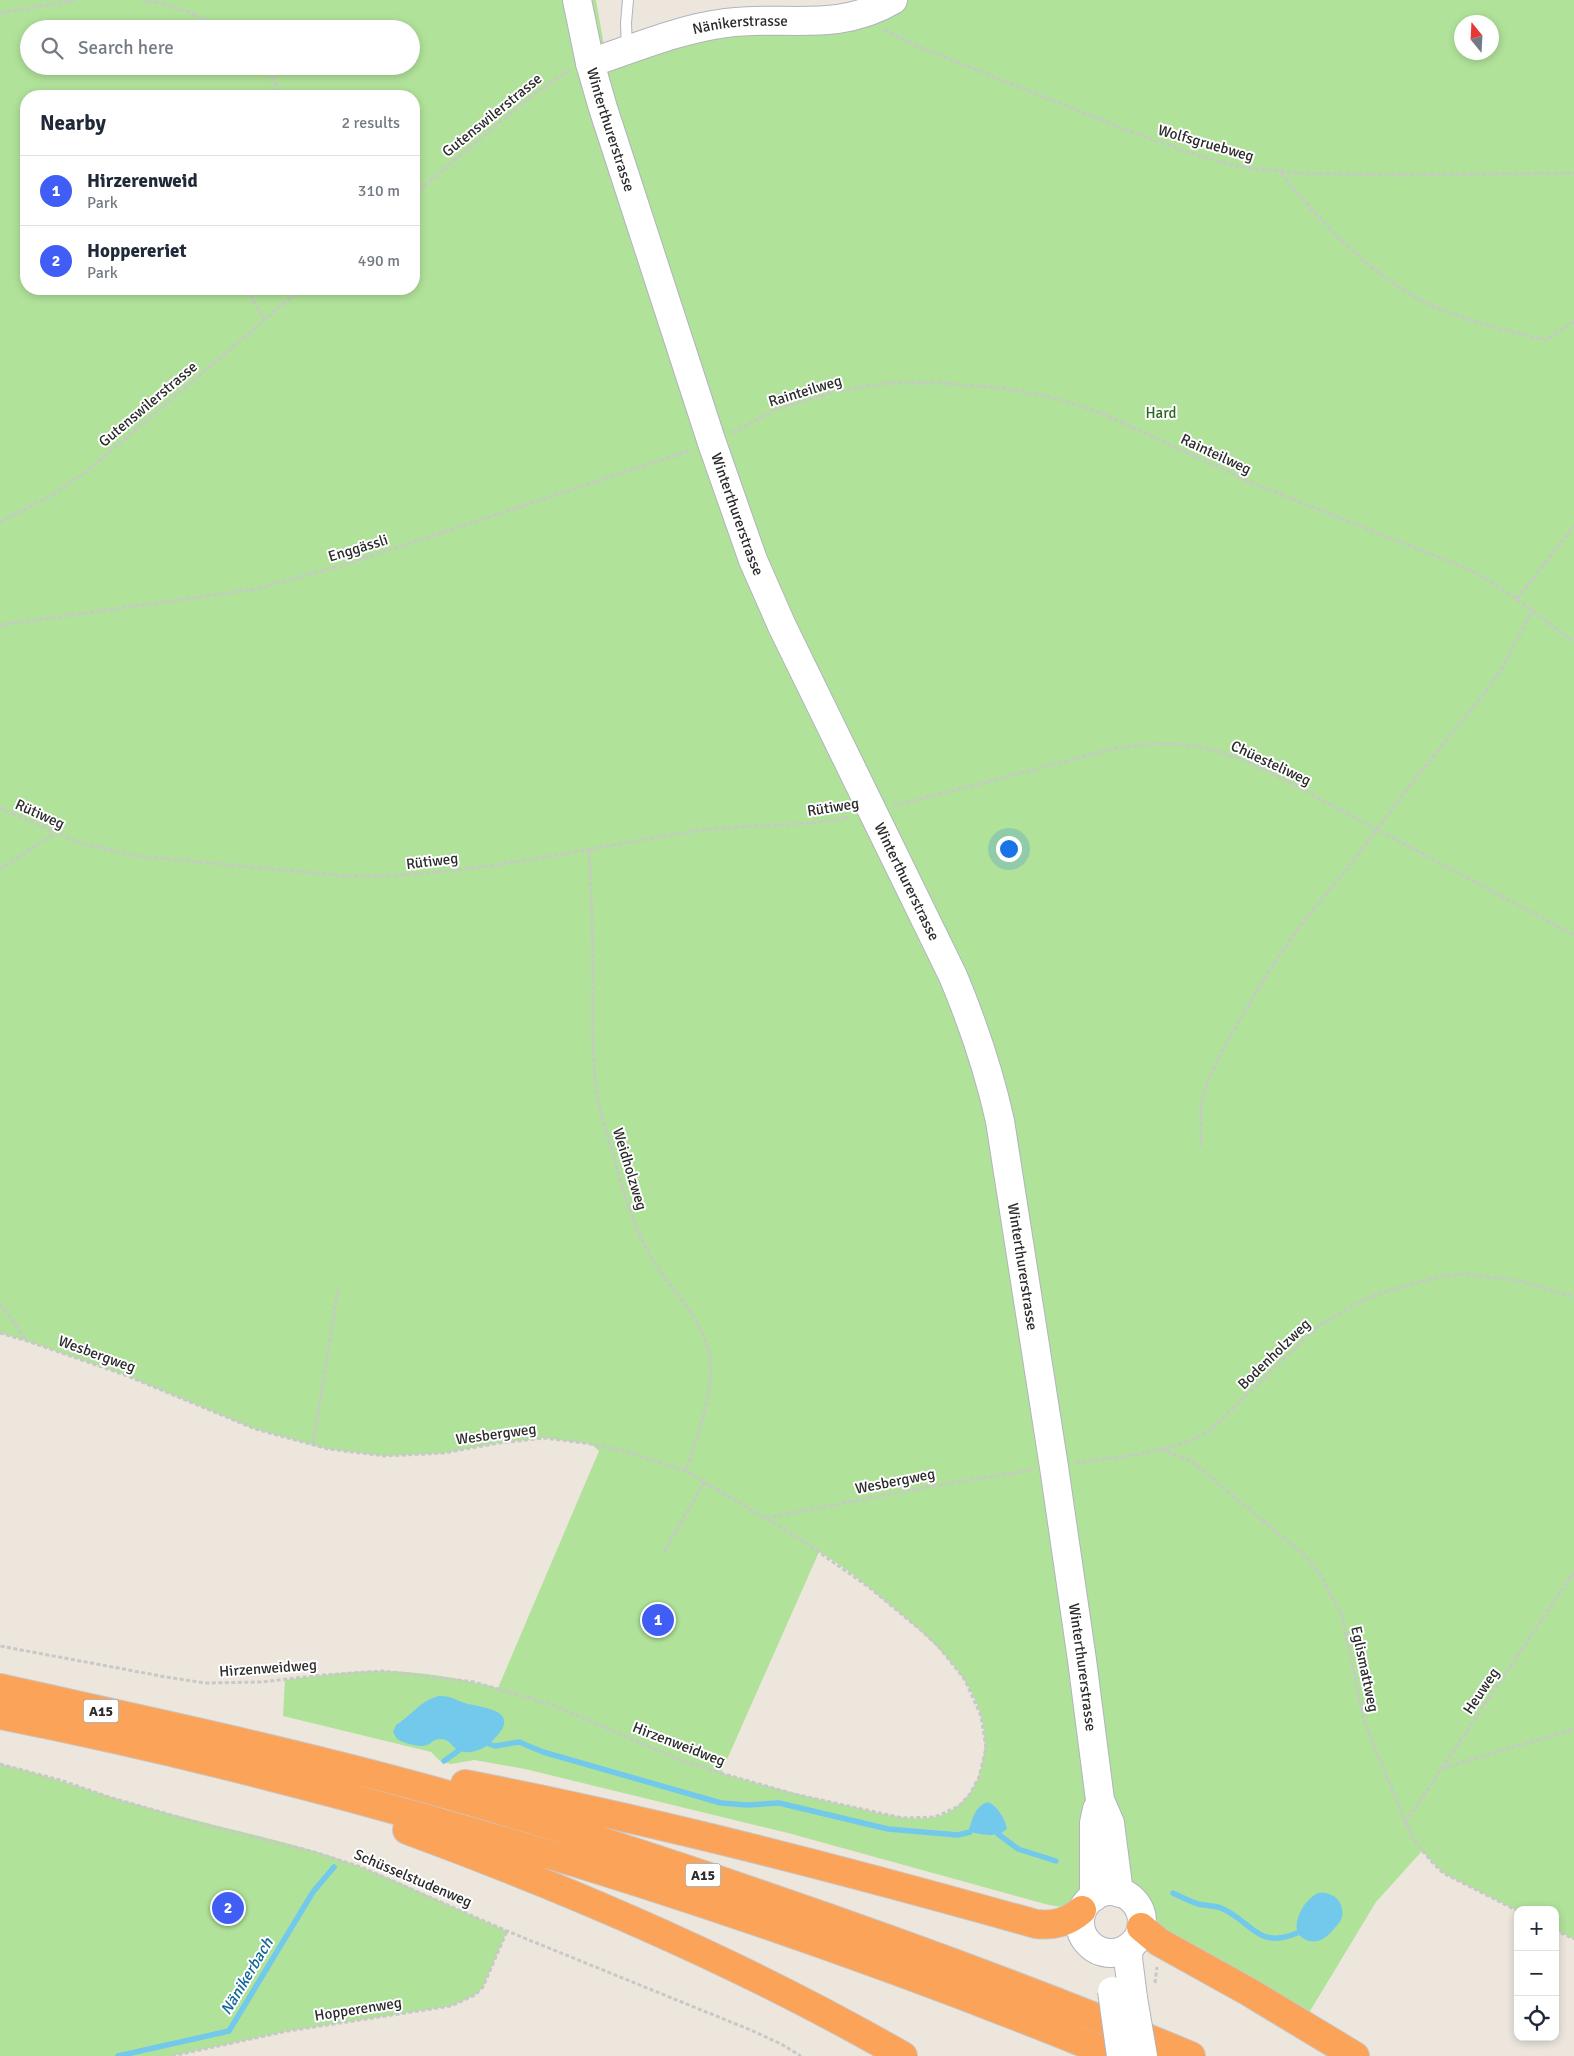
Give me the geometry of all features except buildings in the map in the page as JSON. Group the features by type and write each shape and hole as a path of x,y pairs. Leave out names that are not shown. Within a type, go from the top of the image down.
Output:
{"highway":[{"name":"A15","path":"0,1688 202,1734 425,1789 568,1830 887,1938 1089,2014 1191,2056"},
{"name":"A15","path":"0,1715 246,1770 537,1850 706,1904 895,1970 1116,2056"},
{"path":"202,1734 548,1800 739,1845 1036,1924 1062,1922 1098,1900"},
{"path":"246,1770 492,1861 596,1903 709,1954 852,2027 903,2056"},
{"path":"1125,1942 1159,1942 1250,1992 1355,2056"}],"main road":[{"name":"Winterthurerstrasse","path":"577,0 590,63 738,521 764,588 952,976 981,1048 1000,1121 1054,1467 1100,1800 1110,1823 1098,1900 1080,1928 1088,1944 1125,1942"},
{"name":"Nänikerstrasse","path":"590,63 686,32 725,23 756,20 825,21 856,16 881,7 893,0"},
{"path":"1098,1900 1134,1902 1141,1918 1125,1942 1122,2056"},
{"path":"1123,1995 1143,2056"}],"lane":[{"path":"627,51 626,22 628,0"}],"path":[{"path":"0,13 77,0"},
{"path":"142,0 181,9 208,20"},
{"name":"Wolfsgruebweg","path":"856,16 922,48 1131,132 1222,162 1280,172 1389,175 1574,173"},
{"name":"Gutenswilerstrasse","path":"420,189 544,86 570,70 590,63"},
{"path":"270,75 278,90"},
{"path":"1280,172 1301,198 1335,232 1359,255 1402,290 1459,316 1545,340 1574,322"},
{"path":"250,295 265,319"},
{"name":"Gutenswilerstrasse","path":"0,522 46,498 86,472 294,295"},
{"name":"Rainteilweg","path":"712,443 780,408 839,391 887,383 942,383 1001,388 1051,397 1101,412 1257,485 1473,572 1517,599 1574,642"},
{"name":"Enggässli","path":"0,625 256,589 347,564 712,443"},
{"path":"1517,599 1574,526"},
{"path":"1200,1146 1204,1091 1215,1064 1235,1027 1288,941 1377,830 1500,670 1532,611"},
{"name":"Chüesteliweg","path":"873,812 1113,749 1143,744 1177,742 1207,747 1237,757 1274,774 1574,935"},
{"name":"Rütiweg","path":"0,808 81,843 137,856 346,876 415,875 589,850 724,827 812,823 873,812"},
{"path":"0,869 55,833"},
{"name":"Weidholzweg","path":"589,850 593,936 594,1060 598,1101 626,1202 639,1235 663,1276 689,1308 701,1330 709,1354 709,1391 686,1471"},
{"name":"Bodenholzweg","path":"1054,1467 1162,1450 1181,1445 1211,1430 1301,1342 1320,1326 1359,1302 1387,1291 1441,1276 1467,1274 1519,1281 1574,1297"},
{"path":"313,1445 338,1289"},
{"path":"0,1304 28,1341"},
{"name":"Wesbergweg","path":"0,1334 28,1341 125,1376 255,1429 328,1449 385,1456 444,1453 499,1443 544,1438 599,1446 686,1471 765,1518 937,1485 1054,1467"},
{"name":"Eglismattweg","path":"1162,1450 1190,1460 1303,1554 1320,1574 1342,1616 1364,1720 1405,1823 1422,1851 1443,1873 1514,1909"},
{"path":"664,1552 704,1482"},
{"name":"Hirzenweidweg","path":"0,1646 205,1683 262,1682 382,1671 458,1679 543,1701 678,1759 794,1794 903,1818 934,1817 959,1806 970,1794 976,1782 986,1748 982,1716 965,1680 934,1642 870,1588 797,1536 765,1518"},
{"name":"Heuweg","path":"1405,1823 1574,1572"},
{"path":"1443,1768 1574,1729"},
{"name":"Schüsselstudenweg","path":"0,1764 60,1780 199,1823 311,1851 361,1867 507,1931 753,2031 801,2056"},
{"name":"Hopperenweg","path":"172,2056 288,2031 451,2006 475,1995 483,1987 507,1931"},
{"path":"1559,1932 1574,1939"}],"green space":[{"name":"Hard","path":"0,0 596,0 606,57 893,0 1574,0 1574,1939 1559,1932 1559,1906 1514,1906 1514,1909 1443,1873 1422,1851 1376,1902 1307,2016 1162,1936 1148,1901 1139,1888 1127,1896 1119,1893 1082,1910 1049,1905 788,1833 525,1769 474,1760 451,1764 440,1761 431,1752 283,1716 285,1680 308,1677 356,1672 395,1671 440,1676 498,1688 599,1451 591,1444 545,1438 499,1443 444,1453 385,1456 328,1449 255,1429 125,1375 0,1333","holes":["819,1552 846,1570 909,1620 946,1657 962,1677 975,1699 983,1723 984,1748 979,1775 963,1802 943,1815 925,1818 904,1818 803,1795 721,1773","988,1802 998,1809 1007,1829 994,1835 970,1832 975,1814 983,1804"]},
{"path":"0,1764 36,1773 169,1814 279,1841 334,1857 398,1882 507,1931 483,1987 475,1995 451,2006 288,2031 172,2056 0,2056"}],"water":[{"path":"439,1696 498,1712 504,1721 502,1728 488,1745 470,1752 459,1751 445,1740 438,1739 427,1745 420,1746 397,1739 393,1732 396,1725 421,1705"},
{"path":"988,1802 1001,1813 1007,1829 994,1835 970,1832 969,1829 975,1813 980,1806"},
{"path":"1318,1893 1333,1895 1336,1898 1341,1906 1342,1917 1340,1922 1321,1940 1308,1941 1299,1935 1297,1930 1298,1918 1308,1900"}],"waterway":[{"path":"489,1744 495,1746 519,1742 543,1752 721,1803 747,1805 779,1803 888,1829 958,1835 970,1832"},
{"path":"444,1761 458,1751"},
{"path":"998,1834 1018,1849 1056,1861"},
{"name":"Nänikerbach","path":"118,2056 229,2031 313,1892 334,1867"},
{"path":"1173,1893 1198,1904 1221,1908 1264,1936 1273,1938 1297,1933"}],"place":[{"name":"Hirzerenweid","path":"658,1620"},
{"name":"Hoppereriet","path":"228,1908"}]}
